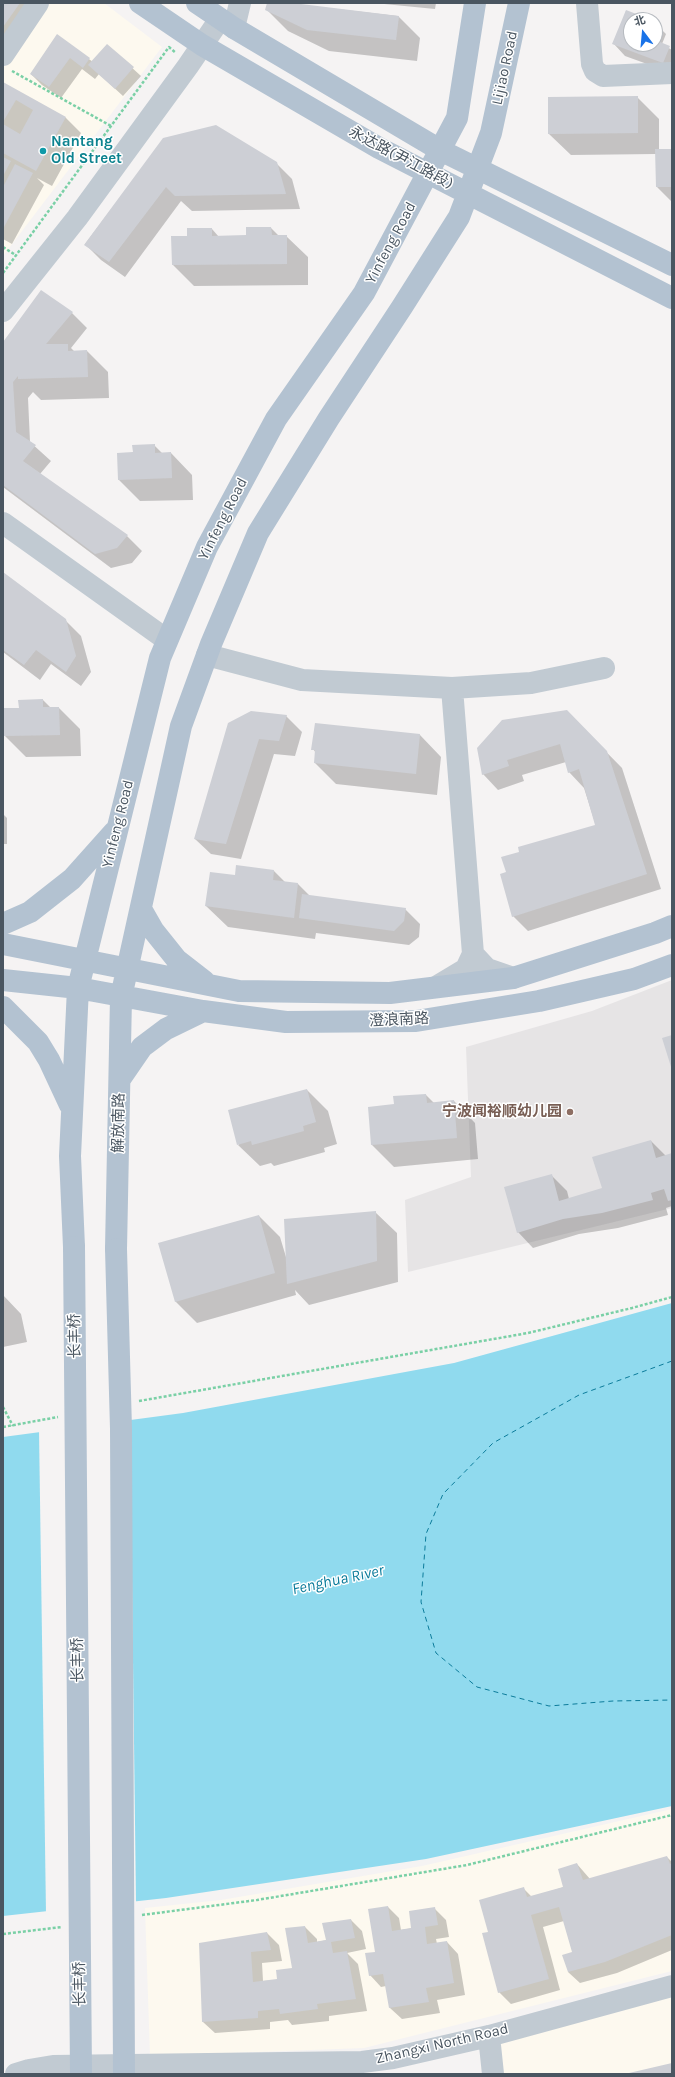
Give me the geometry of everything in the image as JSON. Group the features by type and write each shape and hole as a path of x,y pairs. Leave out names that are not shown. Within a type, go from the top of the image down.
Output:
{"main road":[{"name":"永达路(尹江路段)","path":"140,3 202,45 379,148 672,298"},
{"name":"永达路(尹江路段)","path":"197,3 227,23 440,150 672,265"},
{"name":"Yinfeng Road","path":"72,1108 78,988 116,830 160,658 207,547 276,419 364,293 457,118 475,3"},
{"name":"Lijiao Road","path":"478,168 491,133 519,3"},
{"path":"3,980 78,988 121,997 181,726 207,655 258,533 329,418 459,217 478,168"},
{"path":"3,924 30,912 72,879 116,830"},
{"path":"141,909 153,930 178,960 208,984"},
{"name":"澄浪南路","path":"128,968 239,991 390,993 513,978 655,933 672,926"},
{"path":"3,944 128,968"},
{"name":"澄浪南路","path":"121,997 203,1012 286,1022 416,1021 546,999 634,979 672,965"},
{"name":"解放南路","path":"121,997 116,1249 121,1430 124,2074"},
{"path":"3,1007 38,1042 49,1060 72,1108"},
{"path":"120,1079 142,1047 166,1028 203,1012"},
{"name":"长丰桥","path":"72,1108 70,1156 74,1247 81,2074"}],"street":[{"path":"6,62 38,3"},
{"path":"3,311 77,218 202,45 227,23 240,3"},
{"path":"587,3 592,64 595,72 603,76 672,73"},
{"path":"3,523 168,640"},
{"path":"207,655 302,680 452,688 531,683 604,668"},
{"path":"436,988 466,969 473,954 452,688"},
{"path":"473,954 487,969 513,978"},
{"name":"Zhangxi North Road","path":"16,2074 53,2066 362,2062 393,2058 488,2036 672,1986"},
{"path":"488,2036 493,2074"}],"path":[{"path":"3,273 17,256 169,47 188,66"},
{"path":"6,62 111,126"},
{"path":"3,247 17,256"},
{"path":"135,1402 528,1333 672,1297"},
{"path":"3,1407 13,1426"},
{"path":"3,1427 60,1417"},
{"path":"139,1916 257,1900 467,1865 672,1815"},
{"path":"3,1934 63,1927"}],"shaded area":[{"name":"Nantang Old Street","path":"3,3 104,3 162,47 3,256"},
{"name":"宁波闻裕顺幼儿园","path":"672,980 672,1208 408,1272 405,1200 471,1177 466,1047 592,1011"},
{"path":"672,1809 672,1971 364,2048 150,2056 145,1908 221,1900 422,1866"},
{"path":"672,1997 672,2074 502,2074 498,2041"}],"water":[{"name":"Fenghua Rıver","path":"672,1303 672,1806 426,1859 166,1898 3,1916 3,1437 183,1413 454,1363"}],"pier":[{"path":"130,1418 136,1903 46,1913 39,1430"}],"building":[{"path":"3,3 20,3 3,27"},
{"path":"267,3 293,3 399,16 396,40 307,30 265,10"},
{"path":"623,17 623,48 612,44"},
{"path":"57,34 90,58 83,68 70,58 49,87 30,74"},
{"path":"663,43 670,46 663,63 633,52 663,52"},
{"path":"107,44 134,67 115,89 88,65"},
{"path":"3,82 66,117 36,171 3,153 3,124 20,134 33,110 16,100 3,122"},
{"path":"638,96 638,133 548,134 548,97"},
{"path":"216,125 277,162 286,194 175,196 166,187 109,262 84,245 163,138"},
{"path":"655,149 672,149 672,187 656,187"},
{"path":"3,157 11,161 3,176"},
{"path":"15,164 33,173 3,229 3,187"},
{"path":"246,227 271,227 272,235 287,235 287,264 172,265 171,236 187,236 187,228 212,228 212,236 246,235"},
{"path":"41,290 73,312 46,344 68,344 68,351 87,350 88,377 18,379 18,376 13,382 16,432 36,445 23,461 128,535 117,548 95,554 3,485 3,342"},
{"path":"155,444 155,453 171,452 172,478 118,480 117,453 133,452 132,445"},
{"path":"3,572 66,619 76,656 66,672 36,650 24,665 3,650"},
{"path":"43,699 43,707 59,707 60,735 4,736 3,708 19,708 18,700"},
{"path":"567,710 607,751 647,874 512,917 500,874 506,872 501,857 519,852 518,847 595,825 579,769 568,773 560,744 507,760 509,766 482,775 477,748 502,720"},
{"path":"251,711 287,715 279,741 259,739 226,844 194,839 228,723"},
{"path":"315,723 420,734 416,774 314,763 315,750 311,750"},
{"path":"236,865 274,870 273,880 298,883 294,918 205,906 210,872 235,875"},
{"path":"302,894 406,908 404,921 394,931 299,918"},
{"path":"672,1035 672,1070 662,1038"},
{"path":"307,1089 316,1122 303,1126 304,1131 252,1145 251,1141 237,1145 228,1110"},
{"path":"426,1094 427,1103 454,1100 457,1138 371,1145 368,1107 394,1104 393,1096"},
{"path":"651,1140 656,1158 672,1153 672,1200 668,1201 664,1189 651,1193 653,1200 602,1213 563,1219 517,1233 504,1187 552,1174 559,1201 602,1188 592,1157"},
{"path":"376,1211 377,1261 287,1284 284,1219"},
{"path":"259,1215 275,1273 175,1302 158,1243"},
{"path":"667,1856 670,1864 672,1863 672,1935 605,1962 568,1972 562,1955 572,1952 559,1907 531,1915 549,1979 498,1993 482,1933 488,1932 479,1900 524,1887 527,1897 563,1887 558,1869 577,1863 583,1880"},
{"path":"388,1906 392,1931 411,1928 409,1911 435,1907 438,1925 425,1927 427,1944 447,1941 454,1983 426,1988 429,2002 389,2008 383,1974 369,1976 365,1953 375,1952 368,1909"},
{"path":"351,1919 355,1938 331,1942 333,1953 347,1951 356,1999 317,2004 318,2009 280,2014 279,2009 258,2011 258,2018 202,2022 199,1943 267,1932 271,1950 251,1952 253,1982 277,1979 276,1970 292,1968 285,1928 305,1926 308,1943 326,1940 322,1923"},
{"path":"672,2063 672,2074 629,2074 629,2073"}],"ferry route":[{"path":"672,1361 579,1395 493,1443 443,1494 426,1534 421,1602 436,1653 477,1687 549,1706 613,1701 672,1700"}],"place":[{"name":"Nantang Old Street","path":"43,151"},
{"name":"宁波闻裕顺幼儿园","path":"570,1112"}]}
